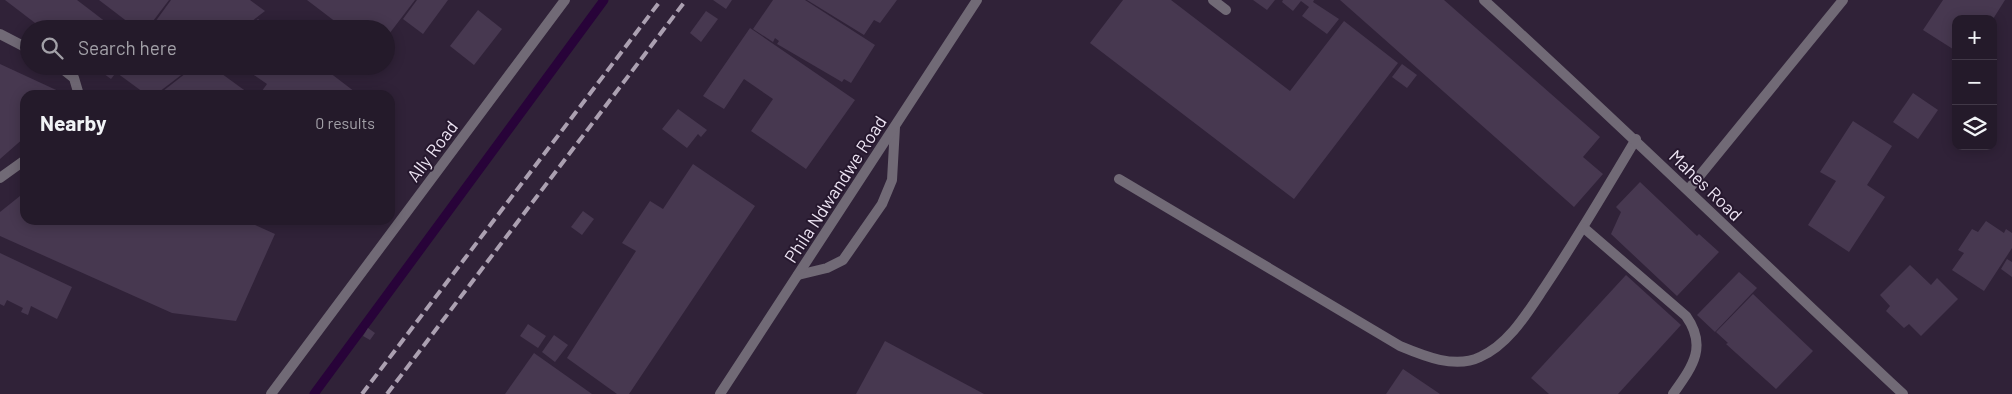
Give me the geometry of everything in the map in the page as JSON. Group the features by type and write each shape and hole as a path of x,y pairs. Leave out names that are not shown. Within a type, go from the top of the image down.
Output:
{"street":[{"name":"Ally Road","path":"271,394 565,0"},
{"name":"Phila Ndwandwe Road","path":"720,394 977,0"},
{"path":"1213,0 1226,10"},
{"name":"Mahes Road","path":"1484,0 1636,139 1903,394"},
{"path":"1688,190 1843,0"},
{"path":"0,34 20,44"},
{"path":"70,75 74,78 78,90"},
{"path":"798,275 827,268 843,260 882,204 892,180 895,127"},
{"path":"1118,179 1400,346 1421,355 1465,362 1479,358 1491,351 1507,337 1523,318 1584,228 1636,139"},
{"path":"0,178 20,164"},
{"path":"1584,228 1686,316 1692,325 1698,344 1696,354 1690,370 1673,394"}],"building":[{"path":"5,0 77,0 103,20 31,20"},
{"path":"99,0 169,0 154,20 125,20"},
{"path":"171,0 250,0 265,11 254,20 157,20"},
{"path":"307,0 415,0 395,26 395,20 333,20"},
{"path":"417,0 448,0 423,34 403,19"},
{"path":"713,0 732,0 726,9"},
{"path":"773,0 805,0 875,45 851,83 844,79 842,82 777,44 779,41 775,38 773,42 753,29"},
{"path":"807,0 897,0 880,23 874,20 864,35"},
{"path":"1123,0 1171,0 1290,91 1344,21 1398,63 1294,199 1090,43"},
{"path":"1253,0 1275,0 1267,10"},
{"path":"1283,0 1314,0 1313,2 1339,19 1327,34 1302,16 1309,7 1301,1 1293,11 1282,2"},
{"path":"1340,0 1444,0 1600,137 1583,157 1603,174 1574,207"},
{"path":"1943,0 2005,0 1996,15 1952,15 1952,48 1923,30"},
{"path":"478,10 502,29 474,65 450,46"},
{"path":"706,11 718,19 701,42 690,33"},
{"path":"750,28 855,100 806,169 751,131 773,99 744,79 724,109 703,96"},
{"path":"0,64 20,73 20,75 56,90 20,90 20,141 0,159"},
{"path":"1402,64 1417,75 1407,88 1392,77"},
{"path":"105,75 114,75 111,79"},
{"path":"120,75 181,75 162,90 140,90"},
{"path":"184,75 223,75 244,90 164,90"},
{"path":"254,75 333,75 352,90 263,90 267,84"},
{"path":"1913,93 1938,110 1918,139 1893,122"},
{"path":"678,109 707,130 701,137 698,134 687,148 662,129"},
{"path":"1853,121 1892,146 1867,185 1885,197 1849,252 1808,225 1836,181 1820,172"},
{"path":"693,164 755,206 629,394 617,394 567,358 636,251 622,243 650,201 663,209"},
{"path":"1640,182 1697,236 1699,234 1719,252 1677,296 1611,234 1621,212 1616,207"},
{"path":"20,196 20,225 255,225 275,234 236,321 172,313 0,236 0,212"},
{"path":"583,211 594,219 582,235 571,227"},
{"path":"1986,221 2004,233 2006,229 2012,233 2012,248 1984,291 1952,270 1964,253 1958,250 1972,229 1978,232"},
{"path":"0,253 72,287 57,319 31,306 28,315 21,312 23,308 7,300 4,306 0,304"},
{"path":"2007,259 2012,262 2012,277 2001,269"},
{"path":"1910,265 1931,285 1937,278 1958,299 1921,336 1909,324 1904,328 1886,311 1890,306 1880,295"},
{"path":"1739,272 1757,288 1715,332 1697,315"},
{"path":"1626,275 1681,325 1618,394 1549,394 1531,378"},
{"path":"1753,294 1813,351 1776,389 1726,344 1728,343 1716,332"},
{"path":"528,324 546,336 538,348 520,336"},
{"path":"368,328 375,333 370,340 363,336"},
{"path":"554,335 568,345 555,362 542,352"},
{"path":"885,341 984,394 856,394"},
{"path":"534,353 592,394 505,394"},
{"path":"1403,369 1440,394 1386,394"}],"waterway":[{"path":"314,394 604,0"}],"railway":[{"path":"362,394 661,0"},
{"path":"387,394 686,0"}]}
